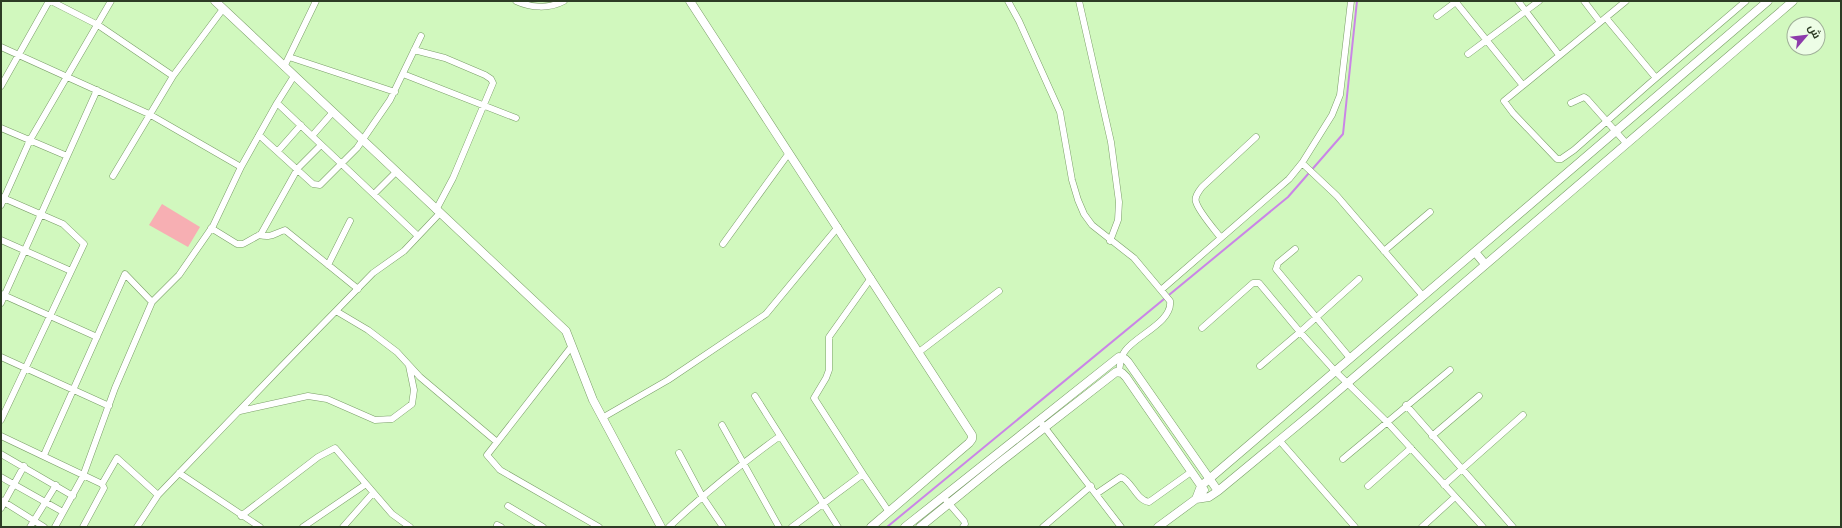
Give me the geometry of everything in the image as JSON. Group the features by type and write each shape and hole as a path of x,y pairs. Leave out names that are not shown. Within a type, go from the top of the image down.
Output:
{"street":[{"path":"1,86 50,1 98,24 173,76"},
{"path":"1,205 30,140 111,1"},
{"path":"215,1 566,331 593,400 661,527"},
{"path":"284,67 316,1"},
{"path":"516,1 536,7 548,7 564,1"},
{"path":"690,1 971,431 972,439 871,527"},
{"path":"1008,1 1019,21 1060,112 1072,180 1084,214 1092,225 1134,258 1165,294 1170,306 1162,319 1126,348 1122,357 1119,372"},
{"path":"1080,1 1113,157 1118,213 1110,240"},
{"path":"1165,294 1221,238 1289,179 1302,163 1332,115 1340,95 1351,1"},
{"path":"1437,16 1456,1 1486,41 1521,83"},
{"path":"1518,1 1559,55"},
{"path":"1468,54 1539,1"},
{"path":"1584,1 1600,22"},
{"path":"1626,1 1504,101 1512,113 1556,159 1564,157 1746,1"},
{"path":"1158,527 1196,499 1209,497 1218,491 1793,1"},
{"path":"1196,499 1201,486 1209,479 1635,116 1764,2"},
{"path":"113,176 173,76 223,9"},
{"path":"1606,18 1656,78"},
{"path":"259,135 317,185 324,182 357,148 395,92 420,36"},
{"path":"1,47 149,114 241,167"},
{"path":"137,527 158,495 179,473 373,273 404,251 438,212 491,90 492,83 491,79 485,75 445,58 414,50"},
{"path":"289,57 395,92"},
{"path":"403,74 516,118"},
{"path":"55,527 83,476 109,406 152,302 179,275 211,228 241,167 294,76"},
{"path":"1,303 3,295 25,251 97,90"},
{"path":"1571,103 1584,97 1587,99 1626,143"},
{"path":"277,103 418,236"},
{"path":"312,136 333,112"},
{"path":"1635,116 1645,127"},
{"path":"278,151 301,126"},
{"path":"1,128 67,156"},
{"path":"1221,238 1195,201 1196,197 1202,188 1256,137"},
{"path":"211,228 237,244 243,244 258,235 265,229 280,198 298,168 321,145"},
{"path":"723,244 789,153"},
{"path":"1302,163 1337,196 1423,296"},
{"path":"374,194 396,172"},
{"path":"1,420 84,244 63,224 3,198"},
{"path":"1384,251 1430,212"},
{"path":"328,265 350,221"},
{"path":"602,418 668,380 766,314 838,227"},
{"path":"258,235 268,237 274,236 285,230 358,289"},
{"path":"1,240 71,271"},
{"path":"1295,249 1278,263 1276,269 1350,358"},
{"path":"1475,252 1485,264"},
{"path":"44,455 125,274 152,302"},
{"path":"871,278 829,337 829,370 814,398 889,512"},
{"path":"1260,366 1359,279"},
{"path":"1202,328 1253,283 1259,284 1335,371 1387,422 1483,527"},
{"path":"919,352 999,291"},
{"path":"3,295 97,337"},
{"path":"336,311 368,330 397,352 420,377 497,442"},
{"path":"572,346 487,455 500,470 599,527"},
{"path":"1,357 109,406"},
{"path":"905,527 1112,361 1122,357"},
{"path":"1122,357 1128,362 1218,491"},
{"path":"239,411 308,396 327,400 375,420 392,419 412,404 414,390 410,366"},
{"path":"1343,459 1450,370"},
{"path":"920,527 1113,373 1119,372 1126,377 1209,497"},
{"path":"755,396 838,527"},
{"path":"1432,436 1479,396"},
{"path":"1406,406 1513,527"},
{"path":"1444,485 1523,415"},
{"path":"1039,420 1121,527"},
{"path":"722,425 779,527"},
{"path":"669,527 702,496 744,462 780,436"},
{"path":"2,438 44,455 83,476 102,484"},
{"path":"1278,440 1355,527"},
{"path":"241,516 318,457 335,448 392,514 407,526"},
{"path":"1368,486 1411,448"},
{"path":"679,453 702,496 723,527"},
{"path":"1,454 24,466 73,496"},
{"path":"83,527 104,488 102,484 117,458 158,495"},
{"path":"24,466 2,503 44,527"},
{"path":"1096,494 1121,477 1125,479 1141,498 1149,502 1191,472"},
{"path":"179,473 241,516 260,527"},
{"path":"792,527 822,503 863,474"},
{"path":"1,477 44,503 63,512"},
{"path":"303,527 366,484"},
{"path":"30,527 56,485"},
{"path":"1047,526 1091,486"},
{"path":"343,527 373,493"},
{"path":"943,496 964,521 965,524 963,527"},
{"path":"1422,527 1455,497"},
{"path":"508,506 543,527"},
{"path":"1428,521 1434,527"}],"shaded area":[{"path":"162,204 200,227 188,247 149,225"}],"waterway":[{"path":"887,527 1288,197 1343,134 1357,1"}]}
